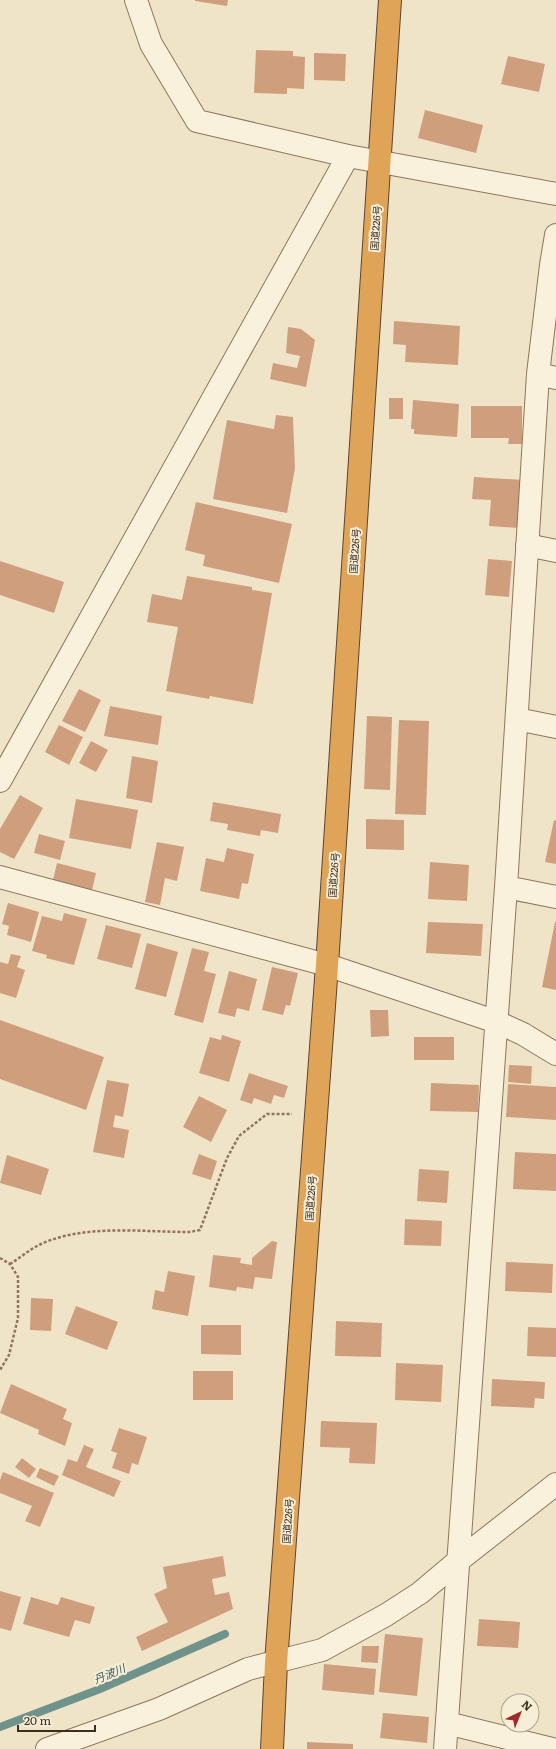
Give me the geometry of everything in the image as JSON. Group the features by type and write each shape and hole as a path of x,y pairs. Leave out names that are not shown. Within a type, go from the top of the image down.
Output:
{"highway":[{"name":"国道226号","path":"272,1749 276,1662 327,965 390,0"}],"street":[{"path":"136,0 150,44 197,121 379,163 556,194"},
{"path":"0,781 348,156"},
{"path":"445,1749 497,1022 527,545 547,376 551,265 556,235"},
{"path":"527,545 556,551"},
{"path":"517,719 556,726"},
{"path":"0,877 327,965 497,1022 523,1034 556,1054"},
{"path":"506,887 556,897"},
{"path":"47,1749 159,1709 248,1669 322,1650 343,1640 420,1593 458,1561 556,1484"},
{"path":"447,1723 552,1749"}],"path":[{"path":"10,1264 41,1244 72,1234 98,1231 189,1232 200,1230 227,1158 239,1136 267,1114 316,1114"},
{"path":"0,1258 10,1264 18,1277 18,1318 9,1355 0,1370"}],"building":[{"path":"195,0 228,0 227,6"},
{"path":"256,50 293,51 293,56 305,57 304,89 287,88 287,94 254,93"},
{"path":"314,53 346,54 345,81 314,80"},
{"path":"508,56 545,64 539,92 501,84"},
{"path":"425,110 483,125 476,153 418,138"},
{"path":"394,321 460,326 458,365 405,362 406,345 393,344"},
{"path":"288,327 301,329 315,340 306,387 270,379 273,363 297,368 300,356 286,353"},
{"path":"389,398 403,398 403,419 389,419"},
{"path":"413,400 459,404 457,437 414,434 414,429 411,429"},
{"path":"471,406 522,406 522,444 508,444 509,438 471,438"},
{"path":"276,415 293,417 295,468 287,513 213,499 227,420 274,429"},
{"path":"474,477 523,480 519,528 489,526 491,500 472,499"},
{"path":"196,502 292,524 279,583 203,566 205,555 185,550"},
{"path":"488,559 512,561 509,597 485,595"},
{"path":"0,561 64,582 54,613 0,595"},
{"path":"187,576 252,587 252,590 272,593 253,704 210,696 209,699 166,691 178,627 147,622 152,594 182,600"},
{"path":"79,689 101,700 85,732 62,721"},
{"path":"110,706 162,716 158,745 104,736"},
{"path":"367,716 392,717 390,790 364,789"},
{"path":"399,720 429,721 426,815 395,814"},
{"path":"59,725 83,737 69,765 45,752"},
{"path":"91,741 108,750 96,772 79,763"},
{"path":"132,756 158,761 152,803 126,798"},
{"path":"20,795 43,808 14,859 0,852 0,829"},
{"path":"76,799 138,810 131,849 69,838"},
{"path":"213,802 281,814 278,833 261,830 260,836 227,830 228,824 210,821"},
{"path":"366,819 404,820 404,850 366,849"},
{"path":"554,820 556,821 556,864 545,862"},
{"path":"39,834 65,841 60,860 34,853"},
{"path":"157,842 184,847 177,881 165,878 160,905 145,902"},
{"path":"227,848 254,854 248,884 242,883 239,899 200,891 206,858 224,862"},
{"path":"430,862 469,865 467,901 428,899"},
{"path":"57,863 96,873 92,890 53,880"},
{"path":"8,903 39,912 31,942 7,935 9,926 2,924"},
{"path":"64,913 87,919 74,965 46,958 47,955 32,951 42,916 62,921"},
{"path":"428,922 483,924 481,956 426,953"},
{"path":"556,922 556,990 542,987"},
{"path":"106,925 141,934 132,968 97,959"},
{"path":"147,943 178,952 166,997 135,989"},
{"path":"192,948 209,952 204,971 216,974 203,1023 174,1015"},
{"path":"11,954 21,956 17,967 25,970 16,998 0,993 0,962 8,964"},
{"path":"272,967 298,973 290,1006 286,1005 283,1015 262,1010"},
{"path":"229,971 257,979 249,1011 237,1008 235,1017 218,1013"},
{"path":"370,1010 388,1010 389,1036 371,1037"},
{"path":"0,1020 104,1057 86,1110 0,1079"},
{"path":"222,1035 241,1041 229,1082 199,1073 210,1037 221,1040"},
{"path":"414,1037 454,1037 454,1060 414,1060"},
{"path":"509,1065 532,1066 531,1084 508,1082"},
{"path":"249,1073 288,1086 284,1098 274,1095 271,1104 254,1098 252,1104 240,1100"},
{"path":"107,1080 129,1084 123,1117 115,1115 113,1127 129,1130 124,1158 93,1152"},
{"path":"431,1083 479,1085 478,1112 430,1111"},
{"path":"508,1084 556,1087 556,1120 506,1117"},
{"path":"199,1096 227,1110 211,1142 183,1127"},
{"path":"515,1152 556,1154 556,1191 513,1189"},
{"path":"199,1154 217,1161 211,1180 192,1174"},
{"path":"7,1155 49,1169 41,1195 0,1183"},
{"path":"419,1169 449,1171 447,1203 417,1201"},
{"path":"405,1219 442,1221 441,1246 404,1245"},
{"path":"272,1241 277,1242 272,1279 255,1277 253,1289 237,1287 236,1291 209,1287 213,1255 241,1258 240,1263 252,1265 252,1258"},
{"path":"506,1262 553,1264 552,1293 505,1291"},
{"path":"168,1271 195,1276 188,1316 152,1309 155,1290 164,1292"},
{"path":"31,1298 53,1299 51,1331 30,1330"},
{"path":"76,1306 118,1322 107,1350 65,1334"},
{"path":"336,1321 382,1323 381,1357 335,1356"},
{"path":"201,1325 241,1325 241,1355 201,1354"},
{"path":"528,1327 556,1328 556,1357 527,1356"},
{"path":"396,1363 443,1365 441,1402 395,1400"},
{"path":"193,1371 233,1371 233,1400 193,1400"},
{"path":"492,1379 545,1382 544,1399 535,1398 534,1408 491,1406"},
{"path":"11,1384 67,1409 63,1419 72,1423 65,1446 38,1434 39,1430 0,1413"},
{"path":"321,1421 377,1423 375,1464 349,1463 350,1448 320,1447"},
{"path":"119,1428 147,1437 138,1465 132,1463 129,1474 112,1468 117,1453 111,1451"},
{"path":"84,1445 94,1449 86,1467 121,1481 114,1497 62,1475 68,1459 77,1462"},
{"path":"22,1458 36,1469 29,1478 15,1467"},
{"path":"40,1468 59,1476 54,1486 36,1477"},
{"path":"3,1472 54,1493 40,1527 25,1521 32,1506 0,1493 0,1480"},
{"path":"223,1556 226,1576 212,1579 215,1595 229,1592 233,1609 142,1651 136,1637 168,1622 154,1594 167,1588 163,1567"},
{"path":"0,1591 21,1597 11,1631 0,1628"},
{"path":"31,1597 58,1605 61,1597 95,1607 90,1624 75,1620 69,1637 23,1624"},
{"path":"479,1619 520,1622 518,1648 477,1646"},
{"path":"385,1634 423,1638 417,1696 379,1692"},
{"path":"362,1646 379,1646 378,1663 361,1662"},
{"path":"324,1664 376,1669 374,1695 322,1690"},
{"path":"383,1713 429,1717 427,1743 380,1738"},
{"path":"307,1742 353,1744 353,1749 307,1749"}],"waterway":[{"name":"丹波川","path":"0,1727 100,1689 225,1634"}]}
